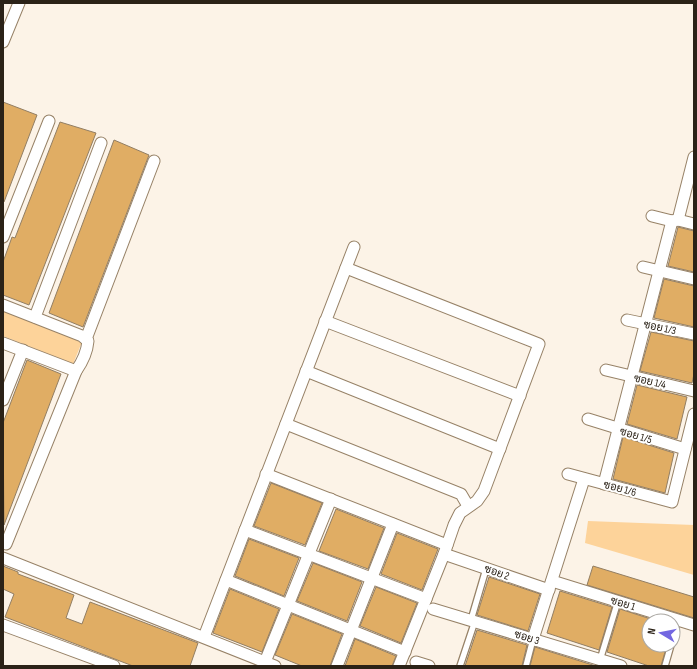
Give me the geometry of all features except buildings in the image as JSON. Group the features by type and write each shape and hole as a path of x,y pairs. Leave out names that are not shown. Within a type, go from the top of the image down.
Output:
{"street":[{"path":"3,42 19,3"},
{"path":"3,237 49,121"},
{"path":"35,317 101,143"},
{"path":"604,484 659,270 694,157"},
{"path":"86,339 154,160"},
{"path":"652,216 694,224"},
{"path":"204,637 354,247"},
{"path":"643,267 694,279"},
{"path":"346,268 539,344 484,491 477,501 460,513 454,525 446,550 399,666"},
{"path":"3,304 82,336 88,341 88,348 84,359 76,371 6,544"},
{"name":"ซอย 1/3","path":"627,320 694,334"},
{"path":"325,321 520,396"},
{"path":"3,343 76,371"},
{"path":"3,400 23,350"},
{"name":"ซอย 1/4","path":"606,370 694,391"},
{"path":"306,372 500,450"},
{"path":"685,449 694,414"},
{"name":"ซอย 1/5","path":"588,419 685,449"},
{"path":"286,424 461,494 468,506"},
{"name":"ซอย 1/6","path":"568,474 672,502 685,449"},
{"name":"ซอย 2","path":"266,474 393,524 486,569 551,585"},
{"path":"534,639 584,479"},
{"path":"3,558 270,664 288,605 331,500"},
{"path":"337,666 393,524"},
{"path":"245,530 426,599"},
{"path":"226,580 405,652"},
{"name":"ซอย 1","path":"551,585 618,601 656,613"},
{"name":"ซอย 3","path":"433,609 534,639 595,660 621,666"},
{"name":"ซอย 1","path":"681,621 694,625"},
{"path":"3,625 114,666"},
{"path":"416,662 429,666"}],"lane":[{"path":"460,666 486,569"},
{"path":"595,660 618,601"},
{"path":"526,666 534,639"},
{"path":"664,666 668,653"}],"shaded area":[{"path":"3,311 82,342 73,364 3,336"},
{"path":"588,521 694,525 694,575 585,543"}]}
